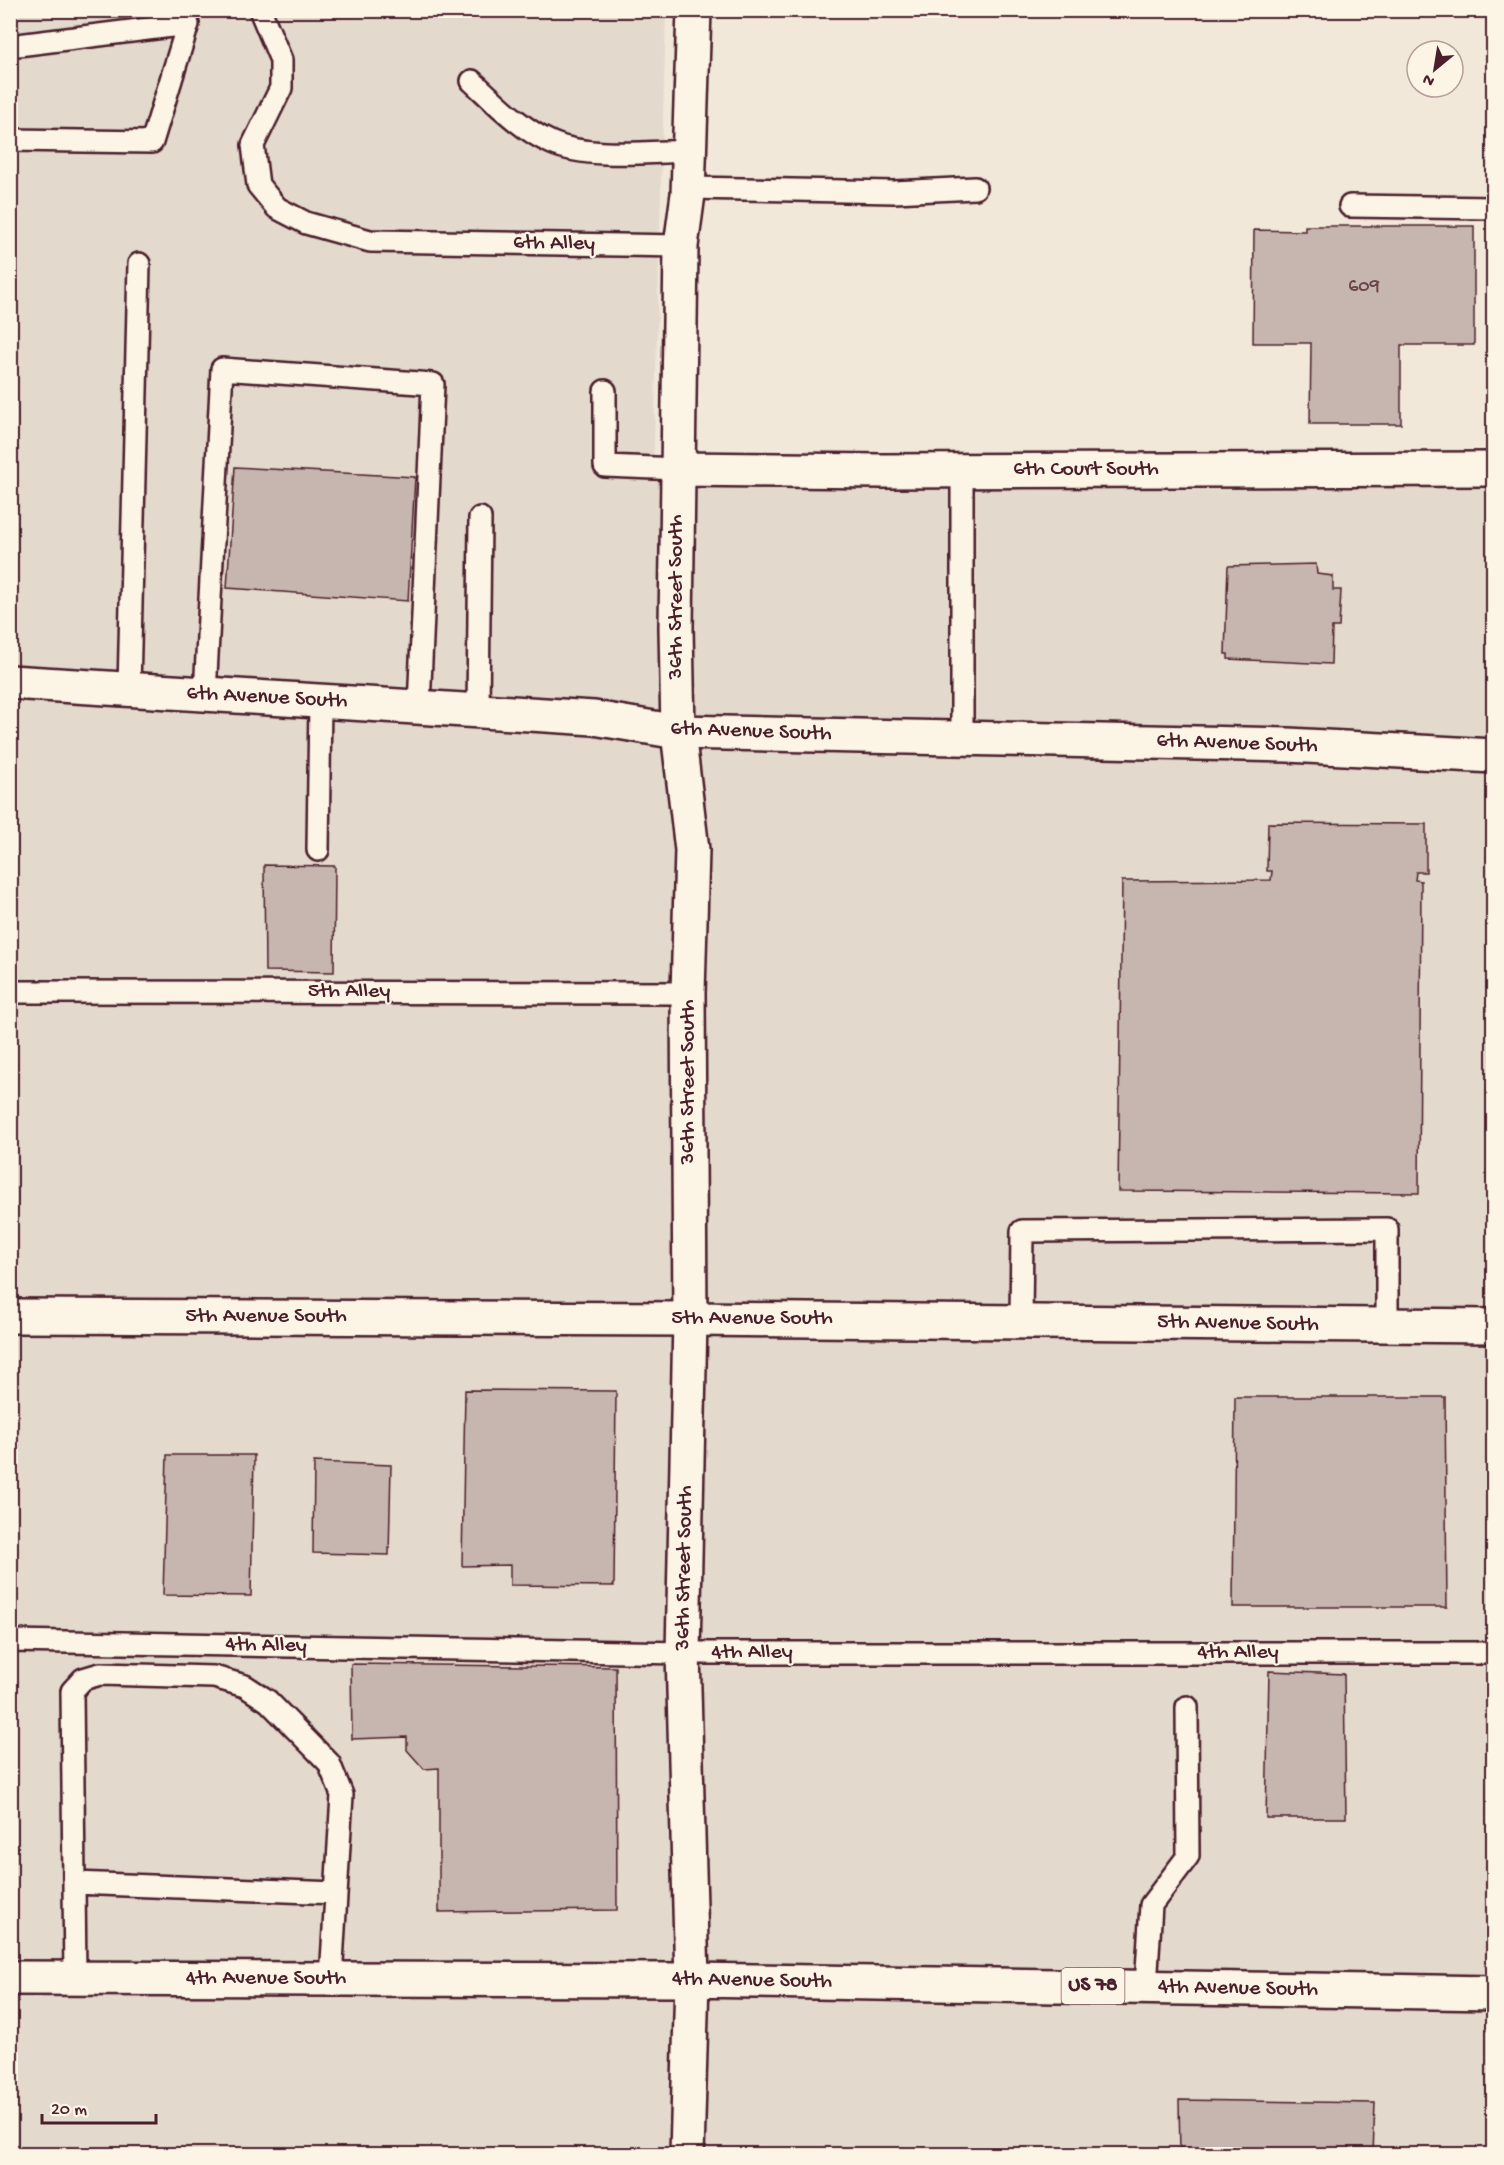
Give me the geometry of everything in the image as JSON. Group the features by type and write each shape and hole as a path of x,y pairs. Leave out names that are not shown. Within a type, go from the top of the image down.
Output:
{"street":[{"name":"36th Street South","path":"687,2154 692,1980 683,1653 690,1319 688,993 692,850 678,732 676,551 681,246 690,152 694,10"},
{"name":"6th Court South","path":"679,469 1494,469"},
{"name":"6th Avenue South","path":"10,682 594,718 678,732 1288,745 1494,756"},
{"name":"5th Avenue South","path":"10,1316 1494,1326"},
{"name":"4th Avenue South","path":"10,1978 692,1980 1494,1993"}],"lane":[{"name":"6th Alley","path":"260,10 281,60 281,88 253,145 258,185 277,208 306,224 370,242 681,246"},
{"path":"10,46 188,24 152,142 10,140"},
{"path":"472,81 511,117 551,143 575,151 690,152"},
{"path":"688,188 894,192 975,188"},
{"path":"1350,206 1494,208"},
{"path":"129,689 139,264"},
{"path":"205,694 222,369 433,384 419,707"},
{"path":"605,391 605,466 679,469"},
{"path":"962,470 962,738"},
{"path":"478,711 480,518"},
{"path":"318,850 320,701"},
{"name":"5th Alley","path":"10,992 688,993"},
{"path":"1022,1322 1022,1231 1387,1229 1387,1325"},
{"name":"4th Alley","path":"10,1641 683,1653 1494,1653"},
{"path":"75,1978 72,1691 83,1679 100,1674 214,1677 245,1686 268,1701 329,1763 342,1795 332,1979"},
{"path":"1146,1987 1151,1905 1188,1856 1187,1707"},
{"path":"74,1883 336,1893"}],"shaded area":[{"path":"11,11 666,11 653,481 1493,486 1493,2154 11,2154"}],"building":[{"path":"1305,226 1474,226 1474,345 1401,345 1401,424 1310,424 1311,343 1253,343 1254,230 1305,231"},
{"path":"235,467 415,477 408,601 227,588"},
{"path":"1316,564 1317,574 1333,576 1333,590 1341,590 1339,627 1332,627 1331,664 1228,659 1228,654 1225,654 1228,566"},
{"path":"1268,823 1426,824 1426,872 1416,872 1415,880 1421,881 1419,1193 1118,1191 1122,881 1271,880 1272,871 1267,871"},
{"path":"264,865 335,866 334,972 265,971"},
{"path":"465,1390 616,1391 614,1586 510,1585 510,1565 462,1566"},
{"path":"1235,1397 1445,1397 1447,1607 1233,1607"},
{"path":"167,1455 254,1455 251,1596 163,1595"},
{"path":"314,1462 391,1465 389,1555 313,1553"},
{"path":"10,1662 13,1662 13,1735 10,1735"},
{"path":"351,1664 616,1667 617,1910 439,1912 439,1768 424,1769 407,1750 407,1737 352,1739"},
{"path":"1269,1671 1344,1674 1346,1818 1266,1818"},
{"path":"1179,2100 1375,2103 1373,2154 1180,2154"}]}
